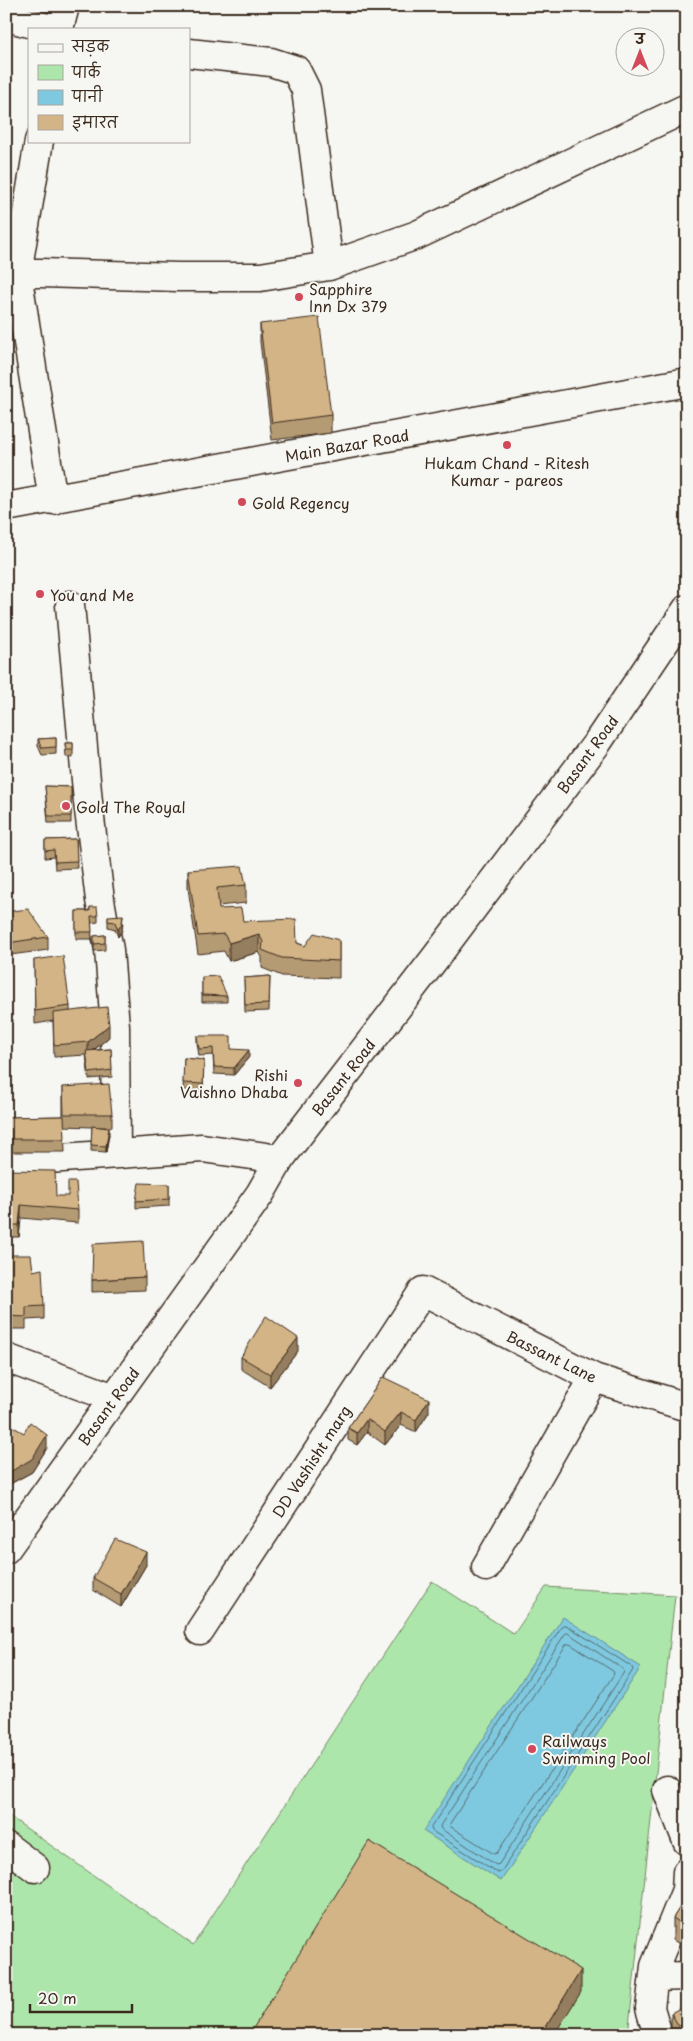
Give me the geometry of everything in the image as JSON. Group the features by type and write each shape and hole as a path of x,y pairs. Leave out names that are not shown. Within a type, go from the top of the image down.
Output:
{"street":[{"path":"59,28 64,6"},
{"path":"6,17 48,28"},
{"path":"190,53 271,62 296,70 306,90 329,266"},
{"path":"11,272 178,278 260,278 329,266 417,235 687,108"},
{"path":"40,142 11,272 53,500"},
{"name":"Main Bazar Road","path":"6,507 53,500 687,382"},
{"path":"70,605 88,802 100,900 109,950 114,1016 116,1154"},
{"name":"Basant Road","path":"10,1536 114,1398 260,1194 280,1159 436,958 597,743 687,609"},
{"path":"6,1162 202,1148 280,1159"},
{"name":"Bassant Lane","path":"423,1291 594,1378 687,1407"},
{"name":"DD Vashisht marg","path":"200,1631 423,1291"},
{"path":"6,1358 114,1398"},
{"path":"486,1567 594,1378"},
{"path":"667,1790 687,1841"},
{"path":"6,1846 35,1868"},
{"path":"658,2035 650,2008 654,1966 686,1890 687,1872"},
{"path":"654,1978 687,1976"}],"green space":[{"path":"432,1581 514,1634 546,1587 675,1595 628,2035 6,2035 6,1814 193,1945"}],"water":[{"name":"Railways Swimming Pool","path":"563,1617 641,1667 501,1881 423,1831"}],"building":[{"path":"319,317 331,415 272,423 260,324"},
{"path":"56,738 56,747 42,748 38,739"},
{"path":"65,743 73,743 73,750 66,750"},
{"path":"45,786 71,787 71,816 48,816"},
{"path":"76,839 77,861 55,862 54,850 45,851 45,840"},
{"path":"242,866 246,885 217,888 219,909 241,908 243,921 296,919 297,943 305,946 314,933 339,940 339,961 282,958 262,950 263,942 259,934 229,943 224,934 198,936 188,870"},
{"path":"90,907 97,907 98,916 91,916 92,932 76,932 76,911 90,911"},
{"path":"28,909 48,937 7,943 10,953 6,953 6,912"},
{"path":"123,915 122,923 118,930 115,922 108,921 108,916"},
{"path":"105,935 105,943 94,944 94,936"},
{"path":"63,956 70,1006 35,1011 34,960"},
{"path":"218,976 227,996 202,995 202,977"},
{"path":"270,976 269,1004 245,1005 244,978"},
{"path":"107,1007 109,1025 88,1042 54,1045 53,1013"},
{"path":"197,1036 231,1036 231,1049 249,1050 234,1068 214,1067 213,1048 199,1049"},
{"path":"111,1049 112,1070 89,1073 86,1051"},
{"path":"184,1058 204,1060 203,1084 183,1083"},
{"path":"109,1084 112,1114 64,1114 63,1087"},
{"path":"64,1116 65,1139 6,1139 6,1117"},
{"path":"92,1126 109,1128 106,1146 91,1145"},
{"path":"6,1170 55,1171 56,1196 68,1196 68,1182 76,1182 78,1210 21,1205 19,1225 6,1225"},
{"path":"139,1183 169,1184 169,1199 136,1201"},
{"path":"143,1241 145,1277 92,1280 93,1244"},
{"path":"6,1255 31,1255 33,1271 42,1269 44,1306 26,1307 26,1317 6,1316"},
{"path":"266,1316 298,1338 270,1374 241,1357"},
{"path":"383,1377 429,1399 416,1420 401,1412 385,1432 367,1419 357,1433 348,1428"},
{"path":"30,1422 47,1435 32,1459 10,1472 6,1470 6,1423 24,1433"},
{"path":"115,1539 146,1552 121,1594 93,1578"},
{"path":"687,1748 687,1760 682,1750"},
{"path":"369,1841 581,1970 541,2035 249,2035"},
{"path":"687,1896 687,1927 673,1918"},
{"path":"687,2004 687,2035 684,2035 671,2013"}],"place":[{"name":"Sapphire Inn Dx 379","path":"299,297"},
{"name":"Hukam Chand - Ritesh Kumar - pareos","path":"507,445"},
{"name":"Gold Regency","path":"242,502"},
{"name":"You and Me","path":"40,594"},
{"name":"Gold The Royal","path":"66,806"},
{"name":"Rishi Vaishno Dhaba","path":"298,1083"},
{"name":"Railways Swimming Pool","path":"532,1749"}]}
